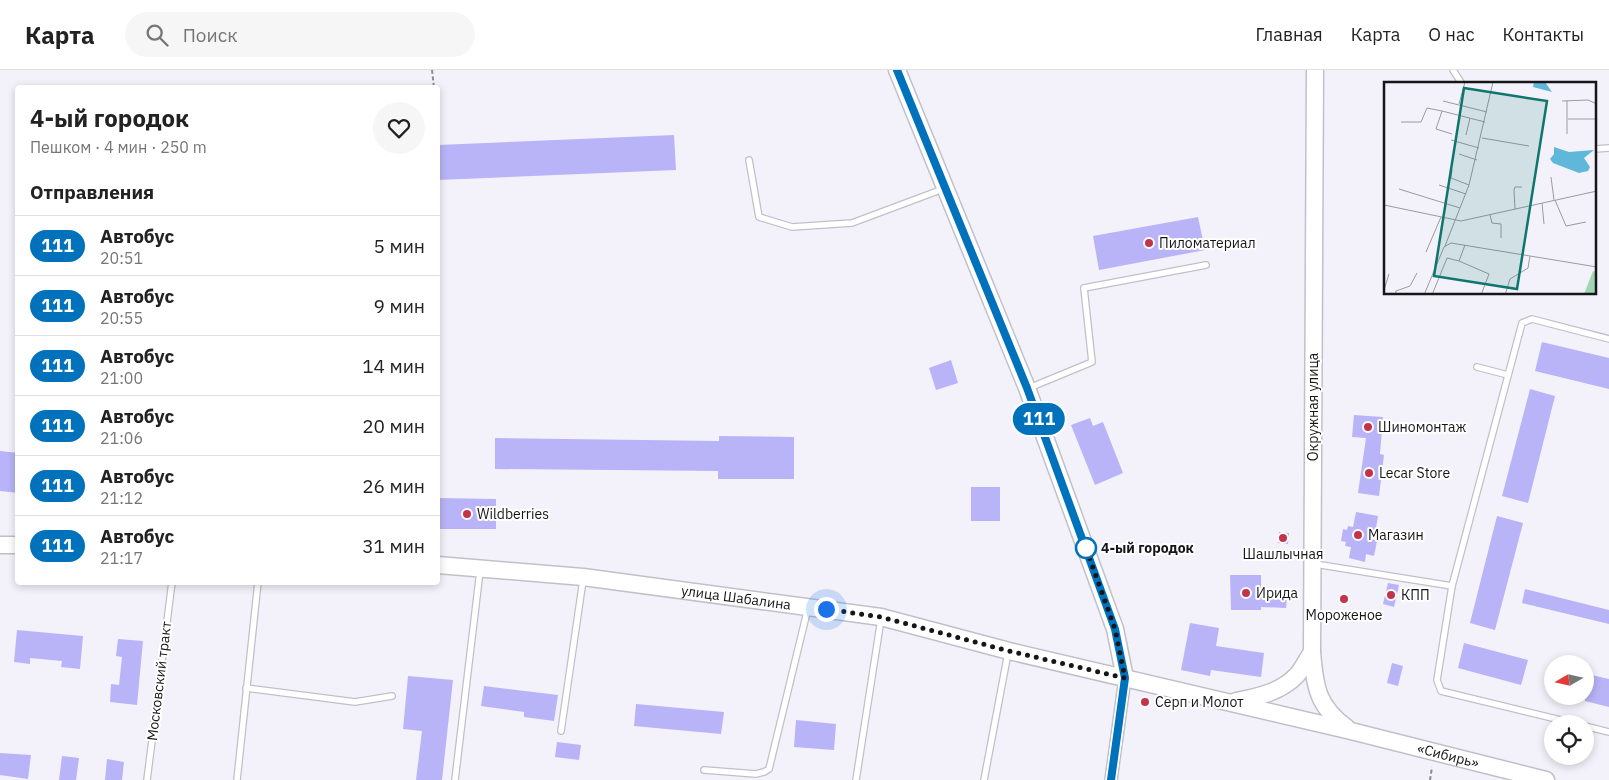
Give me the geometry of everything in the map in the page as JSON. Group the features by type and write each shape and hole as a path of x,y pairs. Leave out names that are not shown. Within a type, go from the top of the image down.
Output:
{"street":[{"path":"897,70 1027,388 1115,629 1125,678 1111,780"},
{"name":"Окружная улица","path":"1315,70 1312,652 1315,682 1322,703 1334,718 1351,731"},
{"path":"0,545 15,546"},
{"name":"улица Шабалина","path":"440,565 583,578 881,617 1009,651 1351,731"},
{"path":"1228,702 1255,698 1276,691 1297,675 1312,652"},
{"name":"«Сибирь»","path":"1351,731 1546,780"}],"lane":[{"path":"1453,70 1461,82"},
{"path":"1596,150 1609,148"},
{"path":"749,160 759,217 792,227 852,223 946,188"},
{"path":"1027,388 1092,362 1084,288 1206,266"},
{"path":"1544,716 1441,691 1437,680 1452,586 1522,323 1532,319 1609,339"},
{"path":"1477,367 1508,376"},
{"path":"1313,563 1452,586"},
{"path":"454,780 480,569"},
{"path":"561,731 583,578"},
{"name":"Московский тракт","path":"147,780 172,585"},
{"path":"237,780 258,585"},
{"path":"704,770 756,774 770,769 808,606"},
{"path":"856,780 881,617"},
{"path":"984,780 1009,651"},
{"path":"246,688 355,702 392,696"},
{"path":"1594,728 1609,732"}],"path":[{"path":"432,70 434,85"}],"building":[{"path":"674,135 676,170 440,180 440,145"},
{"name":"Пиломатериал","path":"1198,217 1205,250 1099,270 1093,236"},
{"path":"1542,342 1609,358 1609,389 1535,371"},
{"path":"951,360 958,383 936,390 929,368"},
{"path":"1530,389 1555,396 1528,503 1502,496"},
{"path":"1354,415 1383,417 1380,454 1384,455 1379,496 1358,493 1366,438 1352,437"},
{"path":"1090,418 1093,426 1103,422 1123,473 1095,485 1071,425"},
{"path":"719,436 794,437 794,479 718,479 718,471 495,469 495,438 719,441"},
{"path":"0,451 15,453 15,493 0,491"},
{"path":"971,487 1000,487 1000,521 971,521"},
{"name":"Wildberries","path":"440,498 496,499 496,529 440,529"},
{"name":"Магазин","path":"1356,512 1378,516 1374,540 1377,541 1374,556 1366,554 1365,562 1349,558 1351,547 1345,546 1346,542 1341,541 1343,529 1347,530 1348,526 1353,527"},
{"path":"1497,516 1523,523 1495,630 1470,623"},
{"name":"Шашлычная","path":"1279,532 1289,533 1288,544 1278,543"},
{"name":"Ирида","path":"1230,575 1261,575 1261,594 1287,596 1286,608 1261,607 1261,610 1231,610"},
{"name":"КПП","path":"1388,583 1399,585 1394,607 1383,604"},
{"path":"1525,589 1609,610 1609,624 1522,603"},
{"path":"1190,623 1219,628 1216,646 1264,653 1261,677 1211,670 1210,676 1181,670"},
{"path":"17,630 83,636 80,669 61,667 62,661 30,658 30,664 14,662"},
{"path":"118,639 143,641 137,705 110,702 111,684 119,685 122,657 116,656"},
{"path":"1464,643 1528,660 1521,685 1458,668"},
{"path":"1392,663 1403,666 1398,686 1387,683"},
{"path":"408,676 453,680 442,780 416,780 422,731 403,729"},
{"path":"1594,676 1609,679 1609,707 1594,703"},
{"path":"484,686 558,695 554,721 524,717 524,712 481,706"},
{"path":"636,704 724,712 721,734 634,726"},
{"path":"796,720 836,724 834,750 794,747"},
{"path":"557,742 581,745 579,760 555,757"},
{"path":"0,753 31,755 28,779 0,775"},
{"path":"62,756 79,758 76,780 59,780"},
{"path":"107,759 124,762 122,780 105,780"}],"bus line":[{"name":"111","path":"897,70 1027,388 1115,629 1125,678 1111,780"}],"place":[{"name":"Пиломатериал","path":"1149,243"},
{"name":"Шиномонтаж","path":"1368,427"},
{"name":"Lecar Store","path":"1369,473"},
{"name":"Wildberries","path":"467,514"},
{"name":"Магазин","path":"1358,535"},
{"name":"Шашлычная","path":"1283,538"},
{"name":"4-ый городок","path":"1086,548"},
{"name":"Ирида","path":"1246,593"},
{"name":"КПП","path":"1391,595"},
{"name":"Мороженое","path":"1344,599"},
{"name":"Серп и Молот","path":"1145,702"}],"route":[{"path":"826,609 881,617 1009,651 1125,678 1115,629 1086,548"}]}
